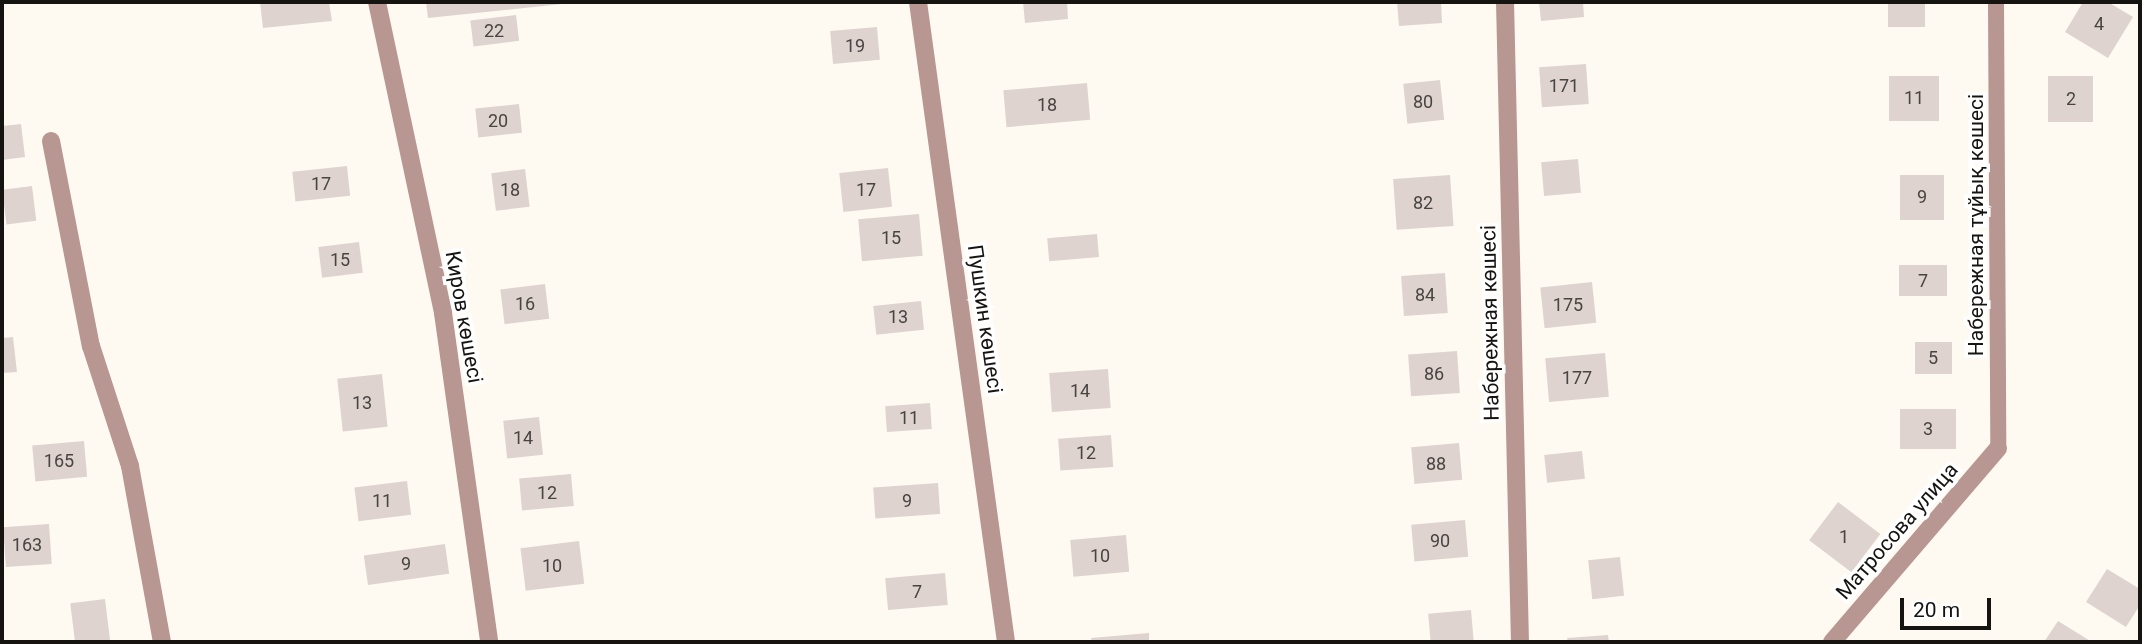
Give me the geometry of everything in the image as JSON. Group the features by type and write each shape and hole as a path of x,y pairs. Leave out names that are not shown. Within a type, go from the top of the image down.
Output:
{"street":[{"name":"Киров көшесі","path":"377,2 443,313 489,642"},
{"name":"Пушкин көшесі","path":"918,2 1006,642"},
{"name":"Набережная көшесі","path":"1505,2 1520,642"},
{"path":"51,141 91,346 130,466 162,642"},
{"name":"Матросова улица","path":"1832,642 1998,448"}],"lane":[{"name":"Набережная тұйық көшесі","path":"1996,2 1998,448"}],"building":[{"path":"260,2 329,2 332,21 263,28"},
{"path":"426,2 562,2 562,4 428,18"},
{"path":"1023,2 1067,2 1068,19 1025,23"},
{"path":"1397,2 1441,2 1442,23 1399,26"},
{"path":"1539,2 1583,2 1584,17 1541,21"},
{"path":"1888,2 1925,2 1925,27 1888,27"},
{"path":"2083,2 2108,2 2133,17 2108,58 2065,32"},
{"path":"516,15 519,41 474,46 470,21"},
{"path":"877,27 880,60 833,64 830,31"},
{"path":"1586,64 1589,104 1542,107 1539,67"},
{"path":"1889,76 1939,76 1939,121 1889,121"},
{"path":"2048,76 2093,76 2093,122 2048,122"},
{"path":"1440,80 1444,120 1407,124 1403,84"},
{"path":"1087,83 1090,120 1007,127 1003,90"},
{"path":"519,104 522,133 478,137 475,109"},
{"path":"21,124 25,157 2,160 2,126"},
{"path":"1578,159 1581,193 1544,196 1541,162"},
{"path":"347,166 350,196 295,202 292,172"},
{"path":"888,168 892,207 843,212 839,173"},
{"path":"525,169 530,207 496,211 491,173"},
{"path":"1450,175 1454,226 1397,230 1393,179"},
{"path":"1900,175 1944,175 1944,220 1900,220"},
{"path":"32,186 36,221 6,224 2,190"},
{"path":"919,214 923,256 862,261 858,219"},
{"path":"1097,234 1099,257 1049,261 1047,238"},
{"path":"359,242 363,273 322,278 318,247"},
{"path":"1899,265 1947,265 1947,296 1899,296"},
{"path":"1445,273 1448,313 1404,316 1401,276"},
{"path":"1592,282 1596,323 1545,328 1540,287"},
{"path":"545,284 549,319 505,324 500,289"},
{"path":"921,301 924,330 876,335 873,306"},
{"path":"13,337 17,372 2,373 2,338"},
{"path":"1915,342 1952,342 1952,374 1915,374"},
{"path":"1457,351 1460,393 1411,396 1408,354"},
{"path":"1605,353 1609,397 1549,402 1545,358"},
{"path":"1108,369 1111,408 1052,412 1049,373"},
{"path":"382,374 388,427 343,431 337,379"},
{"path":"930,403 932,429 887,432 885,406"},
{"path":"1900,409 1956,409 1956,449 1900,449"},
{"path":"539,417 543,455 507,459 503,421"},
{"path":"1111,435 1113,467 1060,471 1058,439"},
{"path":"84,441 87,477 35,481 32,446"},
{"path":"1459,443 1462,480 1414,484 1411,447"},
{"path":"1582,451 1585,479 1547,483 1544,455"},
{"path":"571,474 574,506 522,510 519,479"},
{"path":"407,481 411,515 359,521 354,487"},
{"path":"938,483 940,514 875,518 873,488"},
{"path":"1838,502 1880,534 1851,572 1809,540"},
{"path":"1465,520 1468,557 1414,562 1411,525"},
{"path":"49,524 52,564 6,567 3,527"},
{"path":"1126,535 1129,572 1073,577 1070,540"},
{"path":"579,541 584,584 526,591 520,548"},
{"path":"445,544 449,574 368,585 364,555"},
{"path":"1620,557 1624,596 1592,599 1588,560"},
{"path":"2107,569 2140,589 2140,605 2126,627 2086,602"},
{"path":"945,573 948,605 888,610 885,578"},
{"path":"105,599 110,641 75,642 70,603"},
{"path":"1471,610 1474,642 1431,642 1428,614"},
{"path":"2058,621 2092,642 2044,642"},
{"path":"1149,633 1149,642 1092,642 1091,638"},
{"path":"1608,635 1609,642 1568,642 1567,638"}]}
